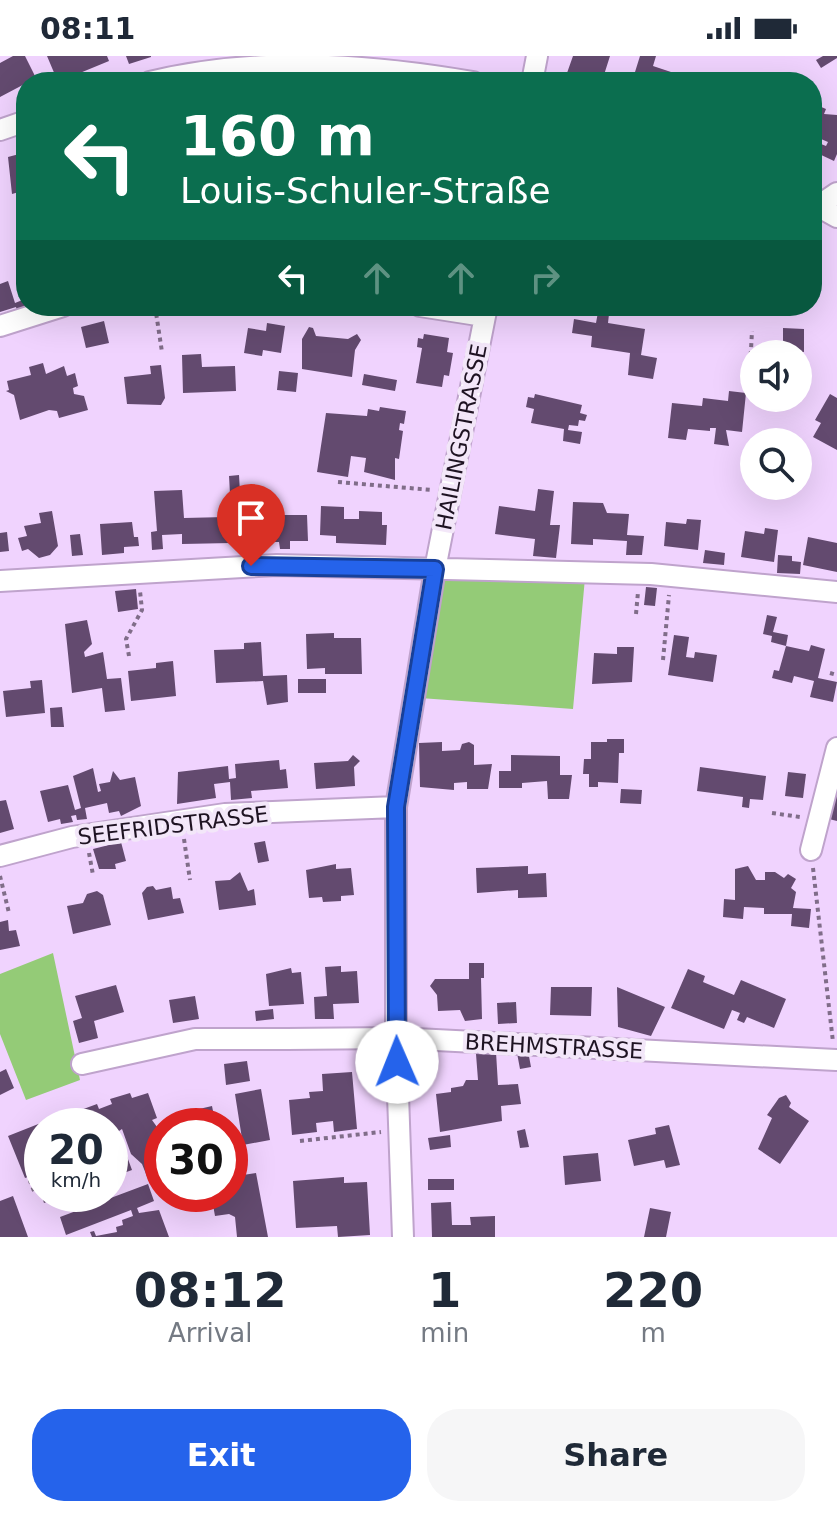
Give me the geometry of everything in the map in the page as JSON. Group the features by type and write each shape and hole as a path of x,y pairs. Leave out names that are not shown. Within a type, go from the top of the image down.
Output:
{"street":[{"path":"189,72 294,62 377,66 413,72"},
{"path":"0,326 32,316"},
{"name":"HAILINGSTRASSE","path":"403,1237 396,1038 396,807 435,569 485,316"},
{"path":"0,581 277,565 671,576 837,592"},
{"path":"811,850 837,748"},
{"name":"SEEFRIDSTRASSE","path":"0,856 72,837 225,814 396,807"},
{"name":"BREHMSTRASSE","path":"82,1064 195,1039 396,1038 836,1060"}],"path":[{"path":"157,316 162,352"},
{"path":"752,331 752,340"},
{"path":"338,482 450,491"},
{"path":"129,656 126,639 142,610 138,574"},
{"path":"663,660 671,576"},
{"path":"830,673 837,675"},
{"path":"772,813 818,820"},
{"path":"182,821 190,880"},
{"path":"811,850 836,1060"},
{"path":"0,876 9,913"},
{"path":"300,1141 399,1130"}],"green space":[{"path":"440,574 585,578 573,709 420,698"},
{"path":"53,953 80,1080 26,1100 0,1034 0,974"}],"building":[{"path":"13,56 25,56 33,72 16,72 16,89 0,97 0,63"},
{"path":"47,56 107,56 109,61 82,72 54,72"},
{"path":"126,56 151,56 151,57 129,64"},
{"path":"573,56 610,56 605,72 567,72"},
{"path":"640,56 656,56 653,66 671,72 635,72"},
{"path":"823,56 837,58 821,68 816,60"},
{"path":"822,107 826,109 824,114 837,115 837,154 834,161 822,155 822,144 826,146 828,142 822,139"},
{"path":"16,155 16,193 12,194 8,157"},
{"path":"8,281 16,307 0,312 0,284"},
{"path":"597,316 609,316 608,323 645,329 641,355 657,358 653,379 628,375 630,353 591,347 592,336 572,333 574,319 596,323"},
{"path":"104,321 109,343 86,348 81,327"},
{"path":"267,323 285,326 281,353 263,350 262,356 244,353 248,328 266,331"},
{"path":"309,327 313,328 316,336 348,339 357,334 361,340 355,350 352,377 302,369 302,339"},
{"path":"783,328 804,329 804,340 783,340"},
{"path":"424,334 449,338 447,352 453,353 449,376 444,375 442,387 416,383 422,348 417,347 418,338 423,339"},
{"path":"201,354 202,367 235,366 236,391 183,393 182,355"},
{"path":"43,363 46,374 64,366 67,376 75,373 78,386 73,388 74,394 84,396 88,410 59,418 57,411 49,410 20,420 14,395 6,391 9,390 7,381 31,375 29,367"},
{"path":"161,365 165,398 161,405 127,404 124,377 151,374 150,366"},
{"path":"279,371 298,373 296,392 277,390"},
{"path":"364,374 397,380 395,391 362,385"},
{"path":"729,391 740,392 740,412 744,412 740,432 726,430 729,446 714,444 716,428 710,428 710,431 688,429 686,440 668,438 672,403 702,406 703,398 728,401"},
{"path":"535,394 582,405 580,413 587,415 585,421 579,420 578,426 569,425 568,430 582,432 580,444 563,441 564,429 531,423 534,409 526,407 528,397 534,398"},
{"path":"830,394 837,398 837,450 813,437 821,423 815,420"},
{"path":"380,407 406,411 404,424 400,423 399,430 403,431 399,459 395,458 395,480 364,472 366,458 351,456 348,477 317,472 326,413 367,416 368,409 379,411"},
{"path":"239,475 240,493 230,494 229,476"},
{"path":"538,489 554,491 550,525 560,525 556,558 533,556 535,539 495,534 499,506 535,511"},
{"path":"182,490 184,518 226,517 226,534 231,533 231,543 182,544 182,534 162,535 163,549 152,550 151,532 157,531 154,491"},
{"path":"573,502 603,503 607,513 629,514 627,535 644,536 642,555 626,555 627,541 593,539 593,545 571,544"},
{"path":"321,506 344,507 344,519 359,519 359,511 382,512 382,525 387,525 386,545 336,543 336,536 320,535"},
{"path":"52,511 58,546 50,555 39,558 28,549 22,551 18,538 27,536 24,526 41,523 39,513"},
{"path":"279,515 307,515 308,541 290,541 290,549 280,549 279,542 272,542 271,528 279,528"},
{"path":"687,519 701,520 698,550 664,546 666,522 686,524"},
{"path":"132,522 139,546 124,547 124,553 102,555 100,524"},
{"path":"765,528 778,530 774,562 741,557 745,531 764,534"},
{"path":"7,532 9,551 0,552 0,533"},
{"path":"80,534 83,555 72,556 70,535"},
{"path":"808,537 837,543 837,572 803,565"},
{"path":"705,550 725,553 724,565 703,563"},
{"path":"778,555 792,556 792,561 801,562 800,574 777,573"},
{"path":"646,587 657,588 655,606 644,605"},
{"path":"136,589 138,609 118,612 115,591"},
{"path":"767,615 777,617 773,632 788,635 786,646 771,642 772,636 763,634"},
{"path":"87,620 92,644 84,652 85,657 103,652 107,679 121,678 125,710 105,712 102,688 72,693 65,624"},
{"path":"334,633 334,638 361,638 362,674 325,674 325,668 307,669 306,634"},
{"path":"674,635 689,637 686,657 694,658 695,652 717,655 713,682 668,675"},
{"path":"261,642 263,676 287,675 288,702 267,705 263,681 216,683 214,650 244,649 244,643"},
{"path":"811,645 825,649 818,678 837,682 833,702 810,697 814,681 794,676 792,683 772,678 774,670 779,671 786,646 809,651"},
{"path":"617,647 634,647 632,682 592,684 594,653 617,654"},
{"path":"173,661 176,696 131,701 128,671 156,668 156,663"},
{"path":"298,679 326,679 326,693 298,693"},
{"path":"42,680 45,713 6,717 3,691 31,688 30,681"},
{"path":"62,707 64,727 51,727 50,708"},
{"path":"607,739 624,739 624,753 619,753 618,783 598,782 598,787 589,787 589,774 583,774 584,759 591,759 591,742 607,742"},
{"path":"442,742 442,751 460,750 462,744 469,742 474,745 474,765 492,764 488,789 467,789 467,782 454,783 454,790 420,787 419,743"},
{"path":"353,755 360,761 354,767 355,786 316,789 314,763 348,761"},
{"path":"511,755 560,756 560,775 572,775 569,799 548,799 547,781 522,783 522,788 499,788 499,771 511,771"},
{"path":"279,760 280,770 286,769 288,788 251,791 252,798 231,800 230,782 214,784 216,798 177,804 178,772 228,766 229,779 236,778 235,764"},
{"path":"700,767 766,776 763,800 750,799 749,808 742,807 743,797 697,791"},
{"path":"93,768 98,792 101,791 99,784 110,782 113,771 120,780 135,777 141,806 121,816 119,811 109,813 107,803 85,808 87,819 77,820 76,815 71,816 73,822 61,824 60,819 48,822 40,791 68,785 75,810 81,808 73,776"},
{"path":"788,772 806,774 803,798 785,796"},
{"path":"621,789 642,790 641,804 620,803"},
{"path":"837,793 837,821 829,819"},
{"path":"6,800 14,829 0,833 0,801"},
{"path":"265,841 269,861 258,863 254,843"},
{"path":"121,842 126,861 115,864 116,869 99,869 93,849"},
{"path":"336,864 336,869 351,868 354,895 341,896 341,901 323,902 322,897 309,898 306,870"},
{"path":"528,866 528,874 546,873 547,897 518,898 518,890 477,893 476,868"},
{"path":"748,866 756,880 765,880 765,872 775,872 784,878 788,874 796,879 791,888 796,892 793,908 811,909 809,928 791,926 792,914 764,914 764,908 744,907 743,919 723,917 724,899 735,900 735,869"},
{"path":"240,872 248,891 254,889 256,905 219,910 215,881 230,880"},
{"path":"153,886 156,890 171,887 173,899 180,898 184,913 148,920 142,893"},
{"path":"97,891 103,895 111,925 73,934 67,906 83,903 87,894"},
{"path":"8,920 9,931 16,930 20,946 0,950 0,922"},
{"path":"469,963 484,963 484,978 481,978 482,1019 465,1021 460,1010 438,1011 437,995 430,986 435,979 469,979"},
{"path":"341,966 341,972 357,971 359,1003 333,1004 334,1019 315,1019 314,997 327,996 325,967"},
{"path":"291,968 292,973 301,972 304,1004 269,1006 266,974"},
{"path":"688,969 705,976 703,982 734,995 741,980 786,999 774,1028 747,1017 744,1023 737,1020 740,1013 732,1010 724,1029 671,1008"},
{"path":"116,985 124,1012 94,1021 98,1038 79,1043 73,1021 82,1018 75,996"},
{"path":"551,987 592,987 591,1016 550,1015"},
{"path":"617,987 665,1007 651,1036 618,1027"},
{"path":"195,996 199,1019 173,1023 169,1000"},
{"path":"516,1002 517,1023 498,1024 497,1003"},
{"path":"273,1009 274,1019 256,1021 255,1011"},
{"path":"528,1051 531,1067 520,1069 517,1053"},
{"path":"496,1052 498,1085 518,1084 521,1104 501,1106 502,1121 440,1132 436,1094 451,1092 451,1088 463,1086 466,1080 478,1080 476,1054"},
{"path":"247,1061 250,1081 226,1085 224,1064"},
{"path":"6,1069 14,1088 0,1095 0,1072"},
{"path":"352,1072 357,1129 334,1132 333,1121 316,1123 317,1132 292,1135 289,1100 310,1098 309,1092 323,1091 322,1074"},
{"path":"261,1089 270,1140 248,1144 248,1108 237,1108 235,1094"},
{"path":"130,1093 132,1098 148,1093 153,1108 144,1108 144,1169 128,1146 128,1108 102,1108 112,1104 110,1099"},
{"path":"786,1095 791,1103 789,1107 809,1121 780,1164 758,1149 772,1118 767,1115 779,1098"},
{"path":"669,1125 680,1165 666,1168 664,1160 634,1166 628,1140 656,1134 655,1128"},
{"path":"525,1129 529,1147 520,1148 517,1131"},
{"path":"24,1130 24,1176 8,1136"},
{"path":"450,1135 451,1147 430,1150 428,1138"},
{"path":"598,1153 601,1181 565,1185 563,1156"},
{"path":"256,1173 268,1237 237,1237 235,1217 229,1214 215,1216 214,1212 248,1212 248,1174"},
{"path":"344,1177 344,1183 367,1182 370,1235 338,1237 337,1226 296,1228 293,1181"},
{"path":"428,1179 454,1179 454,1190 428,1190"},
{"path":"144,1186 144,1205 137,1208 139,1213 160,1212 169,1237 92,1237 90,1232 94,1231 96,1236 117,1232 116,1227 123,1225 122,1220 133,1216 131,1210 128,1211 128,1192"},
{"path":"13,1196 28,1237 0,1237 0,1201"},
{"path":"451,1202 452,1225 471,1225 470,1217 495,1216 495,1237 432,1237 431,1203"},
{"path":"650,1208 671,1212 666,1237 644,1237"},
{"path":"73,1212 126,1212 66,1235 60,1217"}],"route":[{"path":"251,566 435,569 396,807 397,1062"}]}
